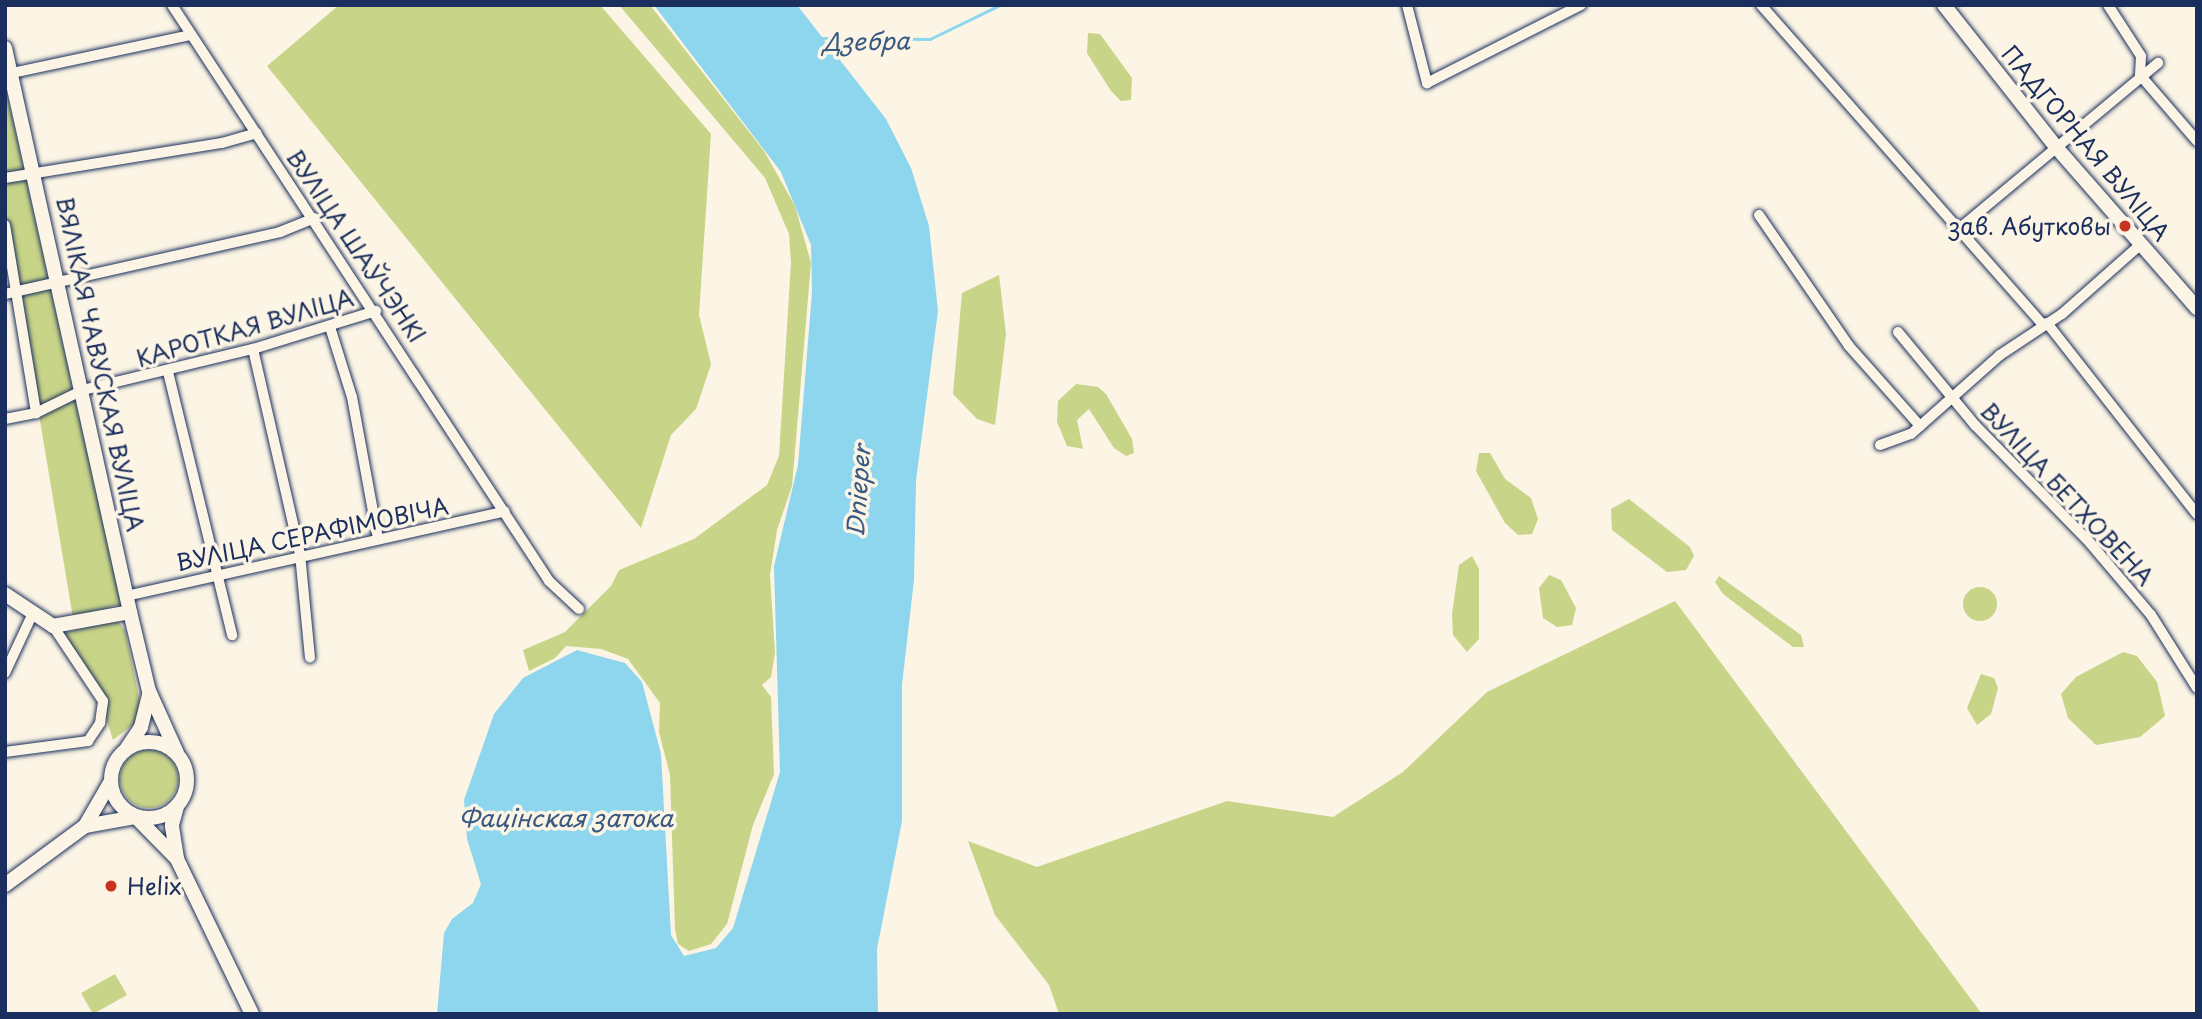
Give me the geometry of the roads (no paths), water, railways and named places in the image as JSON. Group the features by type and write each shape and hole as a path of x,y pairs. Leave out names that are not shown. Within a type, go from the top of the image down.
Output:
{"main road":[{"name":"ПАДГОРНАЯ ВУЛІЦА","path":"1944,5 2056,147 2141,244 2194,298"},
{"name":"ВЯЛІКАЯ ЧАВУСКАЯ ВУЛІЦА","path":"5,48 8,74 36,174 57,283 149,691 177,753"},
{"path":"5,594 32,615 53,626 130,612"},
{"name":"ВЯЛІКАЯ ЧАВУСКАЯ ВУЛІЦА","path":"127,748 146,714 149,691"},
{"path":"5,886 85,826 127,748 156,743 177,753 187,773 172,825 177,859 253,1014"},
{"path":"111,781 119,804 136,817 177,859"},
{"path":"85,826 163,814 177,806"}],"street":[{"name":"ВУЛІЦА ШАЎЧЭНКІ","path":"172,5 376,311 549,581 579,609"},
{"path":"1407,5 1427,83 1581,5"},
{"path":"1761,5 2045,323 2197,514"},
{"path":"2108,5 2141,56 2140,75 2197,141"},
{"path":"8,74 191,35"},
{"path":"1960,228 2140,75 2158,63"},
{"path":"5,178 222,144 257,133"},
{"path":"1759,215 1849,346 1920,426"},
{"path":"5,294 280,232 314,218"},
{"path":"5,225 19,291 36,413"},
{"name":"ВУЛІЦА БЕТХОВЕНА","path":"1881,445 1920,426 2141,244"},
{"name":"КАРОТКАЯ ВУЛІЦА","path":"5,419 36,413 83,390 167,372 253,349 376,311"},
{"path":"330,327 352,397 378,538"},
{"name":"ВУЛІЦА БЕТХОВЕНА","path":"1898,332 1952,398 2090,543 2151,615 2197,688"},
{"path":"253,349 300,554 310,658"},
{"path":"167,372 232,635"},
{"name":"ВУЛІЦА СЕРАФІМОВІЧА","path":"126,596 218,571 505,510"},
{"path":"5,673 32,615"},
{"path":"5,752 88,741 100,723 103,701 53,626"}],"water":[{"path":"654,5 797,5 886,119 911,168 929,226 938,311 916,481 914,580 902,685 902,821 877,949 878,1014 437,1014 444,933 452,919 473,903 481,884 467,839 464,800 494,714 523,678 577,650 625,663 642,682 661,754 671,935 684,956 716,948 733,928 780,772 774,566 798,465 812,292 811,245 781,172"}],"waterway":[{"name":"Дзебра","path":"823,38 930,39 1000,5"}],"place":[{"name":"зав. Абутковы","path":"2125,226"},
{"name":"Helix","path":"111,886"}],"water label":[{"name":"Dnieper","path":"858,491"},
{"name":"Фацінская затока","path":"566,818"}]}
